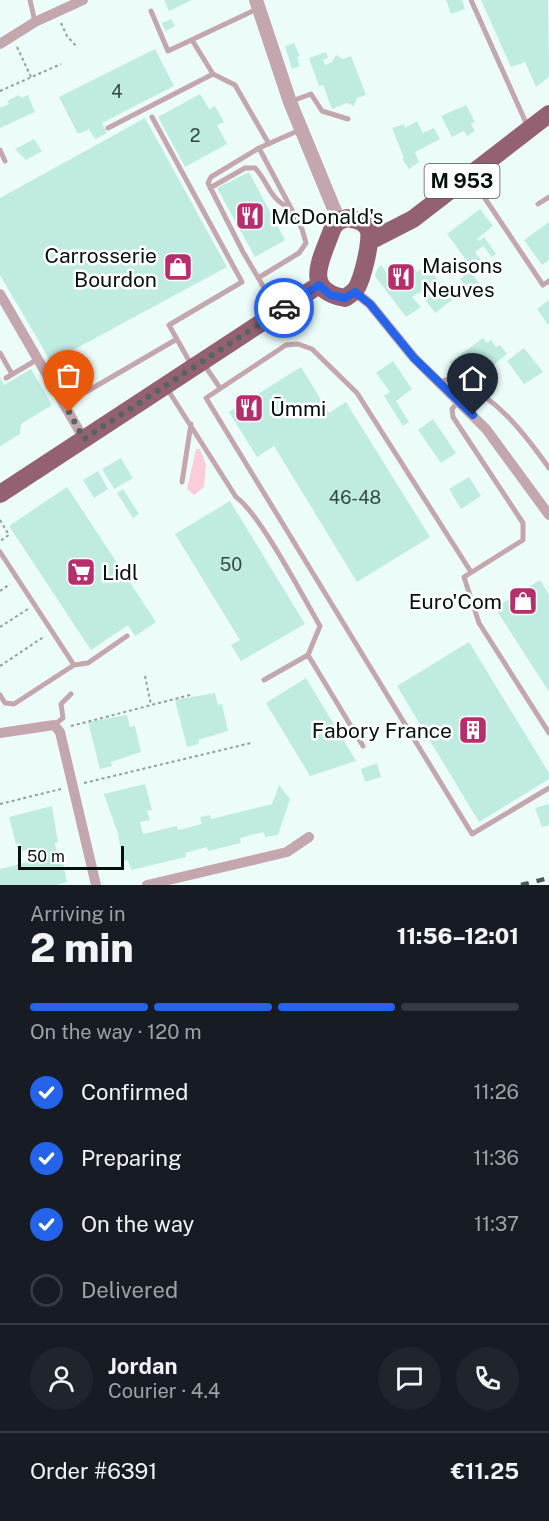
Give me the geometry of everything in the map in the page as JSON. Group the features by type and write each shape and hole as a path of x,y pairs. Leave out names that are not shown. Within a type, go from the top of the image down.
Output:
{"main road":[{"name":"M 953","path":"370,241 413,219 549,114"},
{"path":"360,220 369,229 370,241 355,292 345,298 330,295 319,285 317,276 333,227 339,221 360,220"},
{"path":"0,494 319,285"}],"street":[{"path":"1,43 35,22 82,0"},
{"path":"257,4 290,102 339,221"},
{"path":"355,292 370,304 408,352 459,401 510,459 549,515"},
{"path":"0,294 84,439"},
{"path":"0,733 57,728 96,885"},
{"path":"147,885 287,852 309,837"}],"lane":[{"path":"30,0 35,22"},
{"path":"471,0 529,129"},
{"path":"151,11 168,51 257,4"},
{"path":"192,40 213,74 235,85 268,144"},
{"path":"108,128 213,74"},
{"path":"290,102 311,94 322,111 348,119"},
{"path":"152,117 242,282 169,325 198,365 220,388"},
{"path":"279,312 258,278 210,188 211,177 260,148 302,129"},
{"path":"258,278 299,253 306,243 303,229 260,148"},
{"path":"0,150 5,161"},
{"path":"210,188 245,168 255,168 278,204 291,208"},
{"path":"469,175 543,285 549,281"},
{"path":"538,204 549,196"},
{"path":"86,392 177,339"},
{"path":"471,572 357,393 312,349 298,344 286,345 206,398 472,834 549,788"},
{"path":"0,353 9,376 38,359"},
{"path":"438,383 453,378 483,394 518,425 549,468"},
{"path":"165,386 236,497 243,502 263,532 320,626 308,654 264,680"},
{"path":"459,401 452,409 453,417 523,523 523,540 464,577 479,623 549,733"},
{"path":"182,482 191,424"},
{"path":"542,458 549,453"},
{"path":"0,552 74,665"},
{"path":"0,695 5,703 15,704 74,665 88,663 127,636"},
{"path":"308,654 363,746"},
{"path":"57,728 63,718 61,704 71,694"}],"path":[{"path":"56,12 67,36 77,47"},
{"path":"1,43 16,46 31,77"},
{"path":"0,91 61,64"},
{"path":"0,520 9,535 0,541"},
{"path":"0,591 11,583"},
{"path":"0,627 35,604"},
{"path":"0,666 52,631"},
{"path":"145,676 151,705"},
{"path":"57,728 190,695"},
{"path":"1,804 250,744"}],"shaded area":[{"path":"196,449 200,449 206,465 204,487 194,495 187,489"}],"building":[{"path":"164,0 192,0 169,11"},
{"path":"446,0 462,0 465,9 451,14"},
{"path":"481,0 548,0 549,77 536,87 525,62 511,67"},
{"path":"171,19 175,26 165,31 162,23"},
{"path":"294,43 300,56 297,57 300,66 292,69 285,46"},
{"path":"155,49 174,86 102,123 107,133 95,139 89,129 78,134 59,97"},
{"path":"326,52 328,58 323,60 325,65 332,62 336,55 343,59 351,56 366,95 357,98 354,106 347,103 332,109 323,85 319,86 309,58"},
{"path":"200,94 209,109 215,106 224,122 217,125 227,144 185,167 158,117"},
{"path":"19,95 21,98 28,95 35,112 0,128 0,108 9,104 7,101"},
{"path":"466,105 475,122 471,124 475,131 467,136 464,131 452,137 441,116"},
{"path":"145,118 227,267 51,362 0,275 0,198"},
{"path":"417,121 423,133 434,128 440,139 415,152 419,162 409,169 402,159 404,158 392,128 404,124 405,128"},
{"path":"34,139 42,151 26,160 15,149"},
{"path":"249,172 285,240 255,257 217,188"},
{"path":"480,209 493,226 477,239 479,241 484,237 496,254 492,257 483,246 475,252 482,261 472,268 447,234"},
{"path":"549,222 549,260 542,265 524,240"},
{"path":"410,262 417,272 427,265 452,300 435,313 420,292 412,297 421,307 406,317 375,276 381,265 390,278"},
{"path":"470,271 485,291 476,299 460,279"},
{"path":"549,300 549,326 537,309"},
{"path":"483,338 487,343 491,340 496,347 500,345 507,354 491,367 487,362 471,374 468,370 460,376 450,362"},
{"path":"524,348 543,372 524,384 507,361"},
{"path":"393,361 412,389 396,401 409,422 403,426 384,396 390,392 376,373"},
{"path":"301,367 329,413 346,402 430,537 357,582 274,446 257,457 229,412"},
{"path":"31,369 52,405 21,424 20,434 0,446 0,377 4,385"},
{"path":"433,419 456,453 441,463 418,430"},
{"path":"121,458 133,478 114,489 102,469"},
{"path":"98,471 108,489 94,498 83,480"},
{"path":"469,477 481,496 461,509 449,489"},
{"name":"Lidl","path":"67,487 156,622 135,636 128,625 91,650 9,526"},
{"path":"123,489 139,514 133,518 117,493"},
{"path":"230,501 305,624 241,661 231,645 240,640 175,534"},
{"path":"540,580 549,595 549,692 495,608 514,596 513,594 520,590 521,592"},
{"name":"Fabory France","path":"469,642 549,773 549,779 479,822 397,686"},
{"path":"306,678 356,761 310,776 266,703"},
{"path":"215,693 218,705 222,704 228,731 198,740 199,744 187,747 175,700"},
{"path":"127,715 130,727 135,726 141,752 111,762 112,766 100,769 88,722"},
{"path":"377,763 381,777 365,782 361,769"},
{"path":"145,784 152,810 147,811 150,820 140,822 143,834 177,826 178,830 202,824 200,817 210,815 211,819 272,804 279,785 290,799 278,835 265,837 264,832 255,834 240,838 241,843 208,851 207,847 185,853 186,857 131,870 128,860 123,861 118,834 104,794"},
{"path":"549,804 549,825 542,827 535,808"},
{"path":"52,806 58,842 55,843 57,855 61,854 67,882 56,885 0,885 0,869 36,860 33,848 22,851 20,843 16,844 9,817"}],"railway":[{"path":"521,885 549,878"}],"way so far":[{"path":"69,412 84,439 284,308"}],"place":[{"name":"McDonald's","path":"250,216"},
{"name":"Carrosserie Bourdon","path":"178,267"},
{"name":"Maisons Neuves","path":"401,277"},
{"name":"Ūmmi","path":"249,408"},
{"name":"Lidl","path":"81,572"},
{"name":"Euro'Com","path":"523,601"},
{"name":"Fabory France","path":"473,730"}],"route":[{"path":"284,308 319,285 330,295 345,298 355,292 370,304 414,358 473,415"}]}
